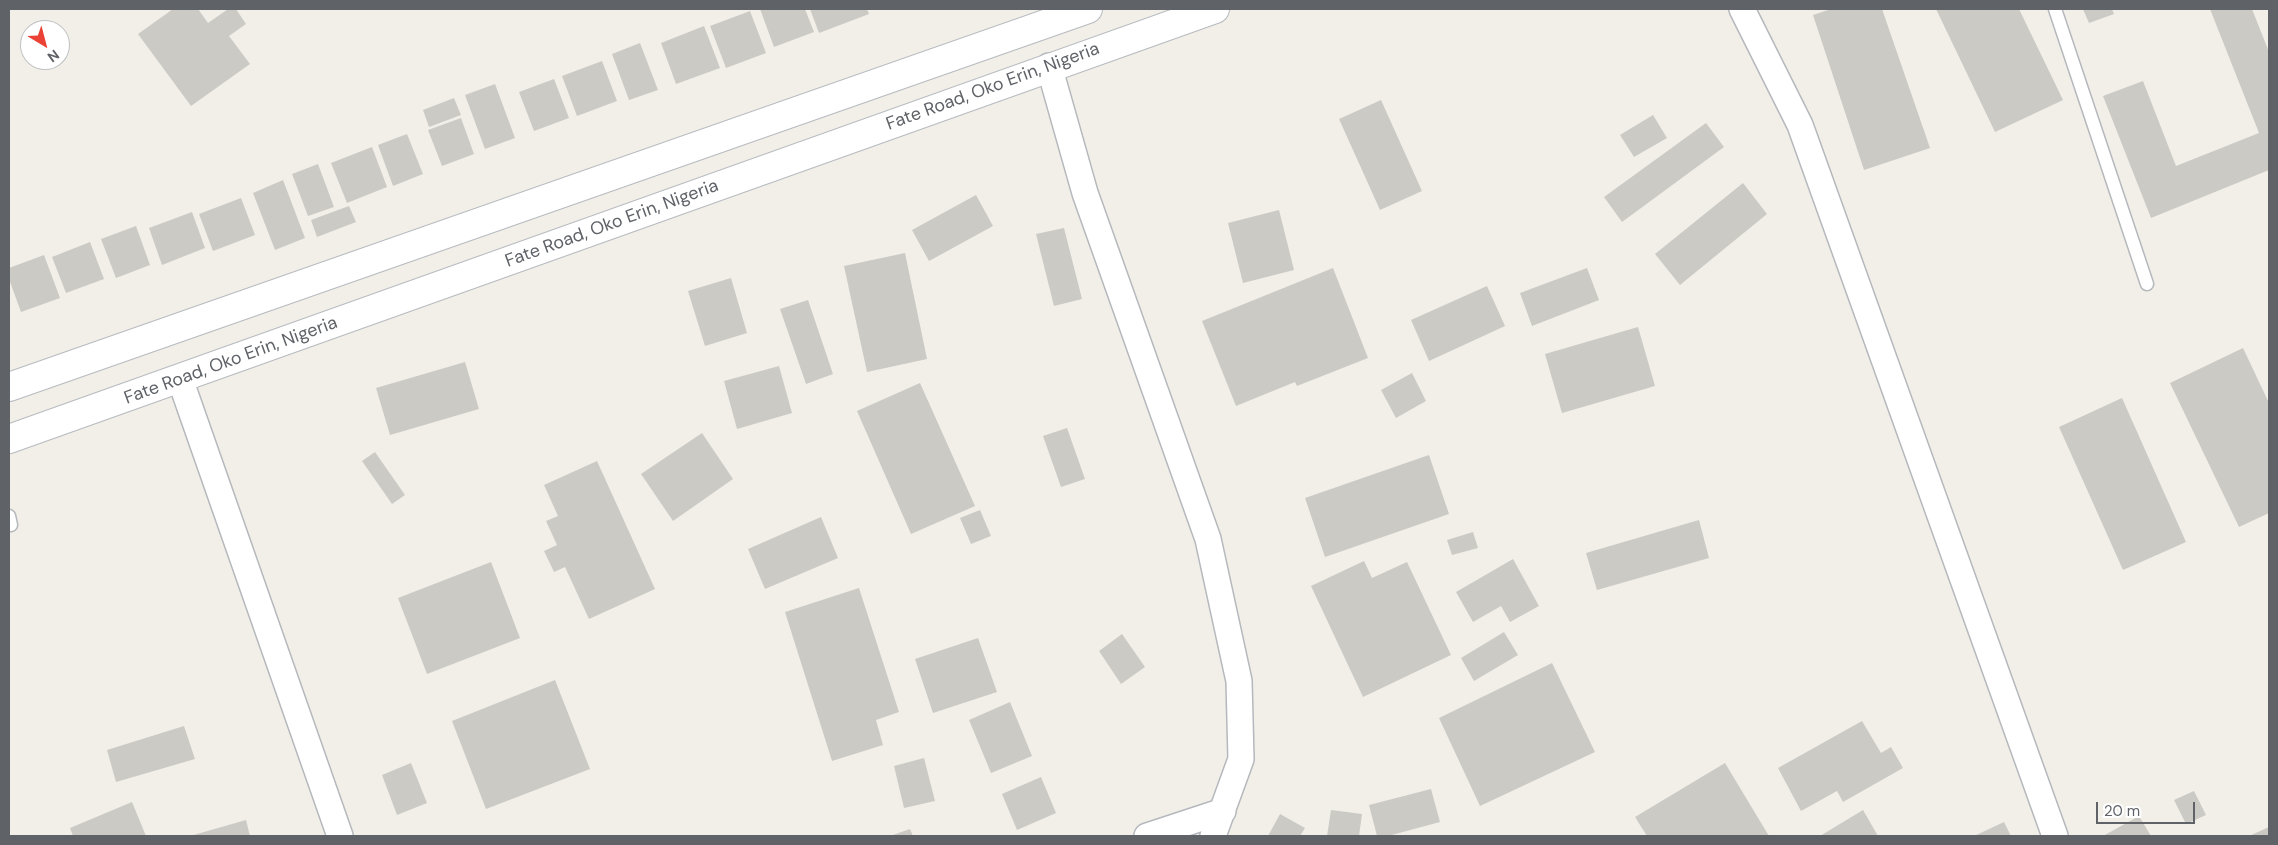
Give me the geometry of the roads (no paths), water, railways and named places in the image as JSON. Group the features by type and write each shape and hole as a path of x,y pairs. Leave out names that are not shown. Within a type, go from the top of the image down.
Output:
{"street":[{"path":"9,387 1088,9"},
{"name":"Fate Road, Oko Erin, Nigeria","path":"9,438 180,379 1049,66 1215,9"},
{"path":"1742,9 1800,125 2055,836"},
{"path":"1049,66 1085,193 1208,539 1239,681 1241,758 1213,836"},
{"path":"180,379 340,836"},
{"path":"1147,836 1223,811"}],"lane":[{"path":"2055,9 2147,284"}]}
